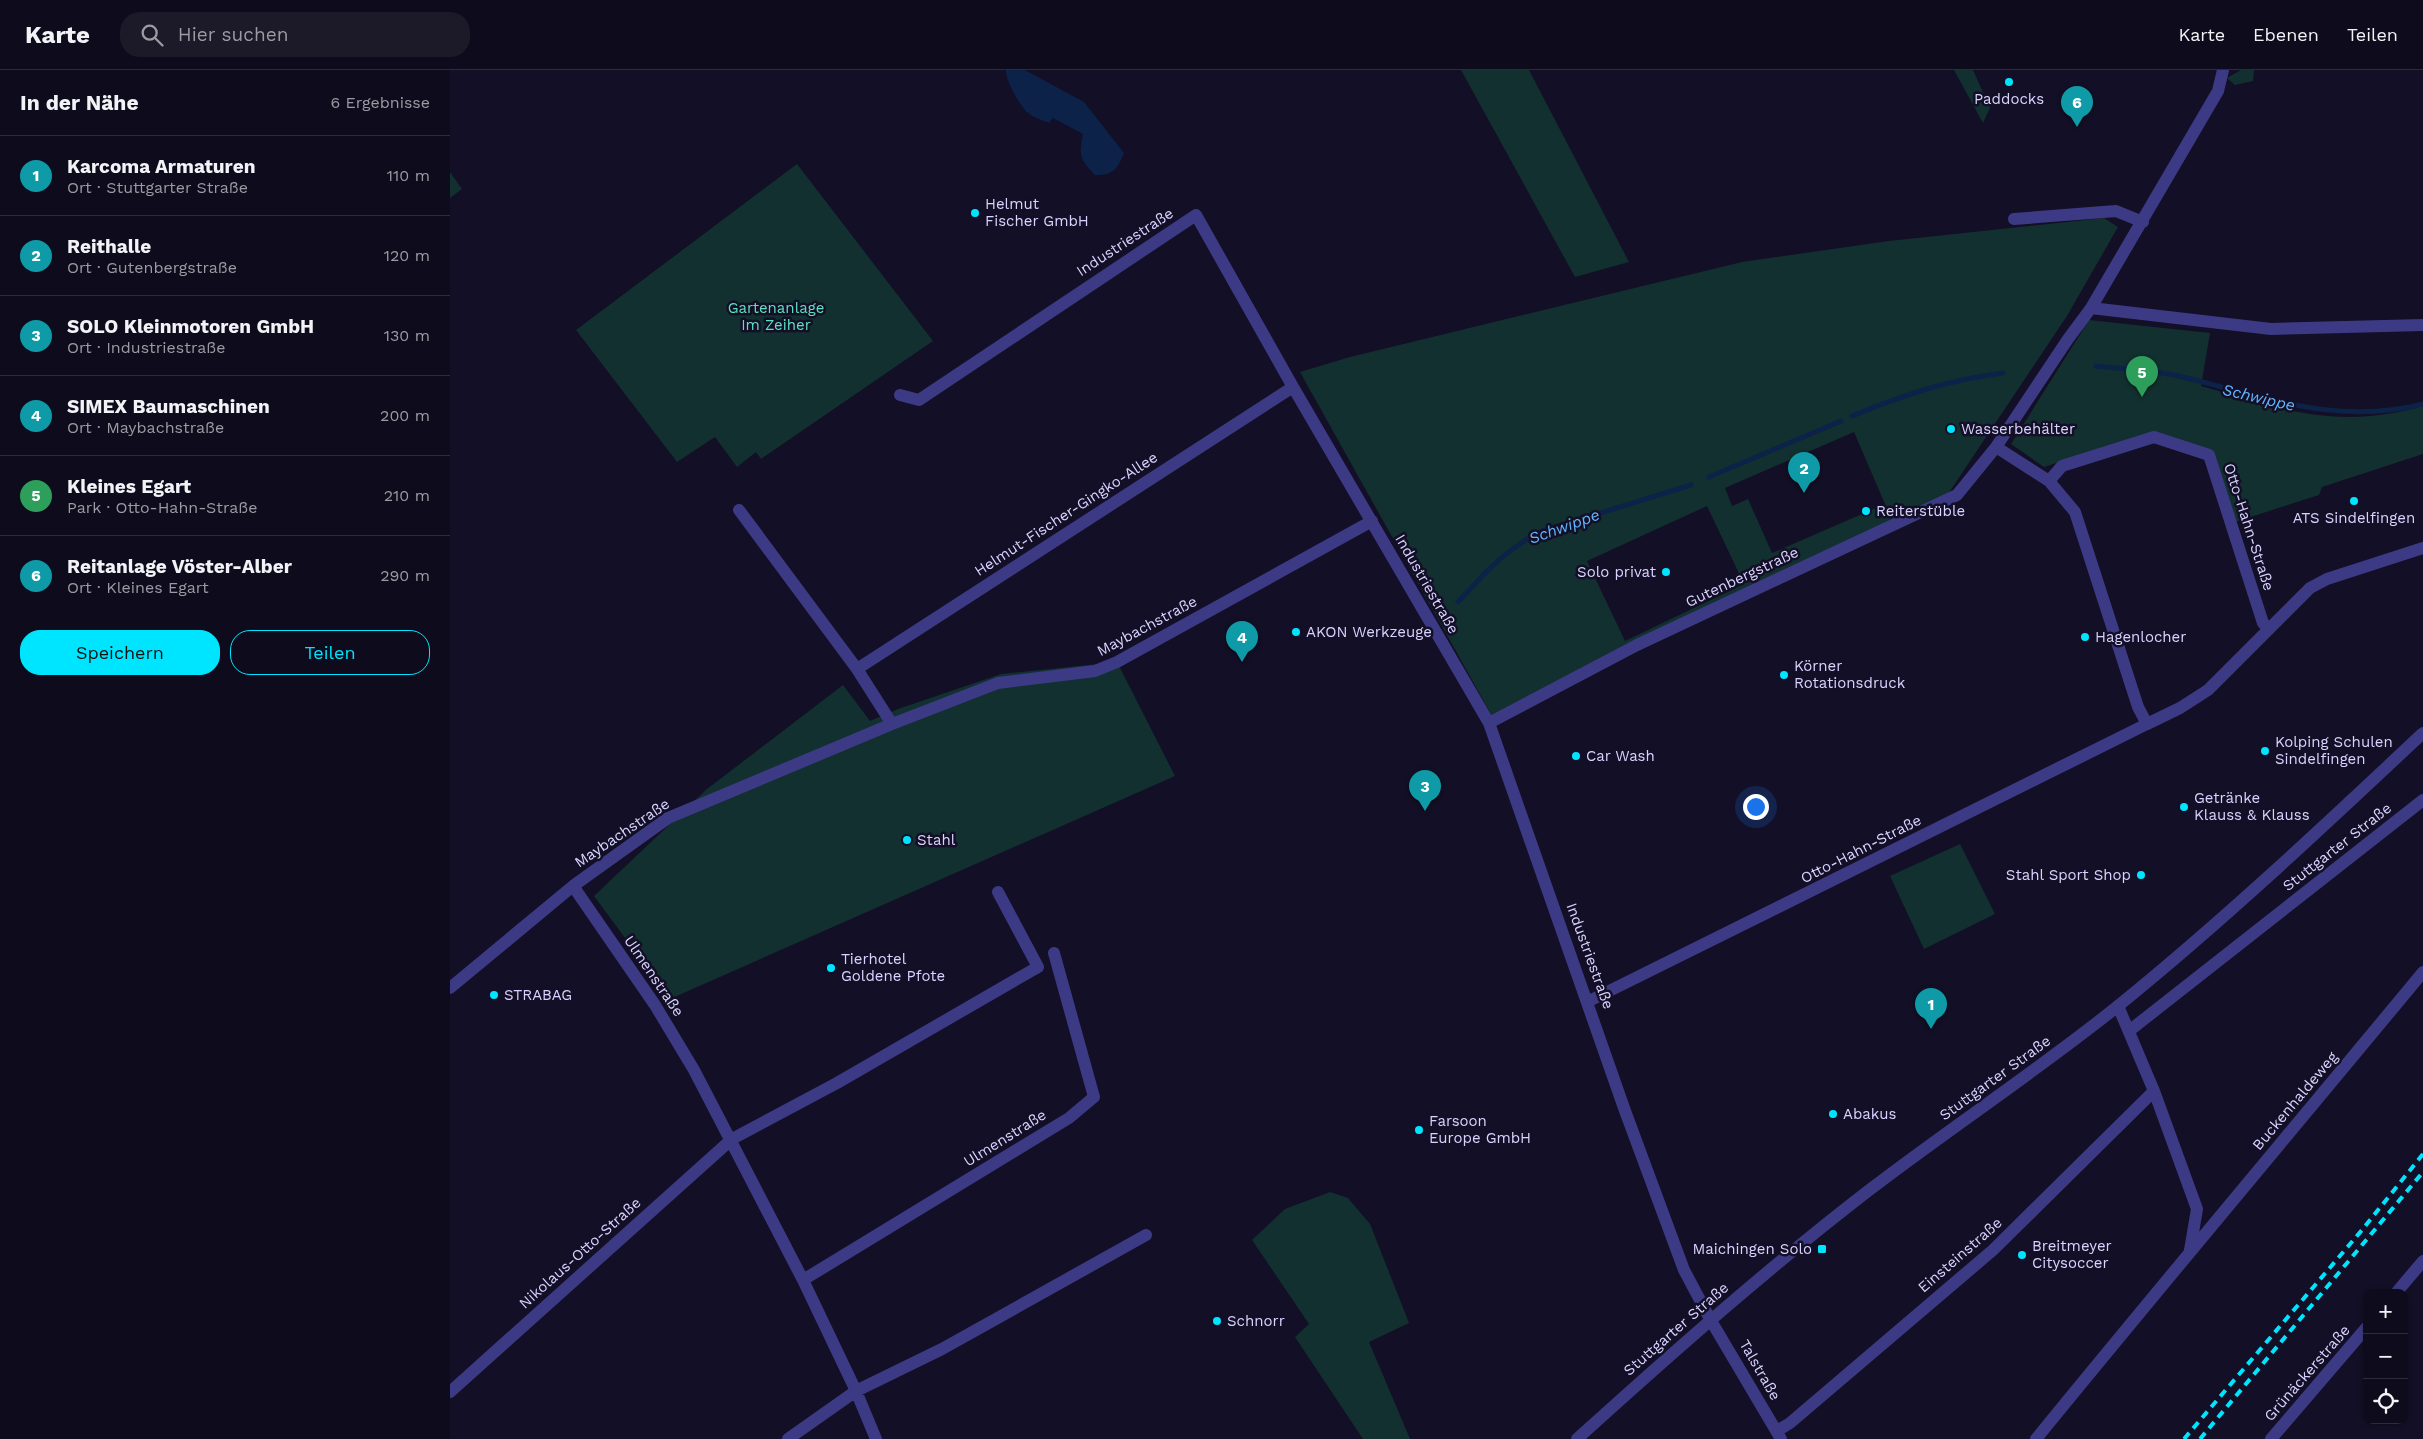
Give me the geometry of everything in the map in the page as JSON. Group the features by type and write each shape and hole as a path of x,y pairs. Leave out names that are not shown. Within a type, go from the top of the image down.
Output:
{"street":[{"name":"Gutenbergstraße","path":"1489,723 1637,644 1957,495 1996,447 2091,308 2218,91 2223,70"},
{"path":"2014,219 2116,211 2143,222"},
{"name":"Industriestraße","path":"900,395 919,400 1196,215 1293,387 1489,723 1624,1108 1684,1270 1710,1319"},
{"path":"2091,308 2271,329 2423,325"},
{"name":"Helmut-Fischer-Gingko-Allee","path":"858,669 1293,387"},
{"name":"Otto-Hahn-Straße","path":"2049,482 2062,466 2154,437 2209,455 2264,623 2270,629"},
{"path":"1996,447 2049,482 2075,512 2138,707 2147,724"},
{"path":"739,510 858,669 892,724"},
{"name":"Maybachstraße","path":"450,988 573,886 668,818 892,724 998,683 1095,671 1117,662 1372,521"},
{"name":"Otto-Hahn-Straße","path":"1588,1001 2180,708 2208,690 2310,588 2327,578 2423,548"},
{"name":"Stuttgarter Straße","path":"1578,1439 1710,1319 1866,1193 2118,1006 2263,880 2423,733"},
{"name":"Stuttgarter Straße","path":"2129,1031 2423,800"},
{"name":"Ulmenstraße","path":"573,886 655,1005 732,1140 804,1280 856,1391 876,1439"},
{"path":"732,1140 828,1088 1038,967 998,892"},
{"name":"Ulmenstraße","path":"804,1280 1069,1118 1094,1097 1054,953"},
{"name":"Buckenhaldeweg","path":"2036,1439 2190,1250 2423,972"},
{"name":"Buckenhaldeweg","path":"2118,1006 2154,1091 2197,1209 2190,1250"},
{"name":"Einsteinstraße","path":"1779,1435 1790,1423 1993,1250 2154,1091"},
{"name":"Nikolaus-Otto-Straße","path":"450,1392 732,1140"},
{"path":"788,1439 856,1391 942,1348 1146,1234"},
{"path":"2399,1289 2423,1262"},
{"name":"Talstraße","path":"1710,1319 1779,1435"},
{"name":"Grünäckerstraße","path":"2271,1439 2363,1332"}],"green space":[{"path":"1461,70 1529,70 1629,262 1575,277"},
{"path":"1954,70 1973,70 1990,108 1983,123"},
{"path":"2241,70 2254,70 2253,81 2235,85 2227,78"},
{"name":"Gartenanlage Im Zeiher","path":"797,164 933,341 761,459 756,452 737,467 715,437 677,462 576,330"},
{"path":"450,172 462,189 450,198"},
{"path":"2104,218 2118,227 2067,316 1948,494 1496,723 1300,372 1350,357 1742,262 1889,241","holes":["1854,432 1885,504 1772,553 1748,499 1732,506 1725,488","1707,506 1744,584 1625,641 1587,561"]},
{"path":"2089,320 2210,333 2201,386 2264,404 2296,412 2352,417 2388,414 2423,406 2423,454 2322,487 2319,495 2235,522 2211,450 2153,432 2044,467 2011,444"},
{"path":"1117,662 1175,776 670,999 594,896 707,789 843,685 870,721 898,709 1001,674"},
{"path":"1960,844 1995,914 1924,949 1890,876"},
{"path":"1330,1192 1348,1198 1370,1224 1409,1323 1369,1342 1410,1439 1363,1439 1295,1337 1309,1324 1252,1240 1285,1209"}],"water":[{"path":"1006,70 1025,70 1084,102 1124,153 1117,167 1110,173 1095,175 1083,160 1081,147 1083,134 1053,118 1049,123 1029,114 1014,92 1008,80"}],"waterway":[{"name":"Schwippe","path":"2096,366 2151,371 2273,400 2331,410 2361,412 2392,410 2423,404"},
{"name":"Schwippe","path":"1852,416 1926,389 2003,373"},
{"name":"Schwippe","path":"1709,477 1841,421"},
{"name":"Schwippe","path":"1458,602 1506,554 1542,531 1691,485"}],"railway":[{"path":"2184,1439 2362,1230 2423,1154"},
{"path":"2200,1439 2423,1172"}],"place":[{"name":"Paddocks","path":"2009,82"},
{"name":"Reitanlage Vöster-Alber","path":"2077,127"},
{"name":"Helmut Fischer GmbH","path":"975,213"},
{"name":"Kleines Egart","path":"2142,397"},
{"name":"Wasserbehälter","path":"1951,429"},
{"name":"Reithalle","path":"1804,493"},
{"name":"ATS Sindelfingen","path":"2354,501"},
{"name":"Reiterstüble","path":"1866,511"},
{"name":"Solo privat","path":"1666,572"},
{"name":"AKON Werkzeuge","path":"1296,632"},
{"name":"Hagenlocher","path":"2085,637"},
{"name":"SIMEX Baumaschinen","path":"1242,662"},
{"name":"Körner Rotationsdruck","path":"1784,675"},
{"name":"Kolping Schulen Sindelfingen","path":"2265,751"},
{"name":"Car Wash","path":"1576,756"},
{"name":"Getränke Klauss & Klauss","path":"2184,807"},
{"name":"SOLO Kleinmotoren GmbH","path":"1425,811"},
{"name":"Stahl","path":"907,840"},
{"name":"Stahl Sport Shop","path":"2141,875"},
{"name":"Tierhotel Goldene Pfote","path":"831,968"},
{"name":"STRABAG","path":"494,995"},
{"name":"Karcoma Armaturen","path":"1931,1029"},
{"name":"Abakus","path":"1833,1114"},
{"name":"Farsoon Europe GmbH","path":"1419,1130"},
{"name":"Maichingen Solo","path":"1822,1249"},
{"name":"Breitmeyer Citysoccer","path":"2022,1255"},
{"name":"Schnorr","path":"1217,1321"}]}
